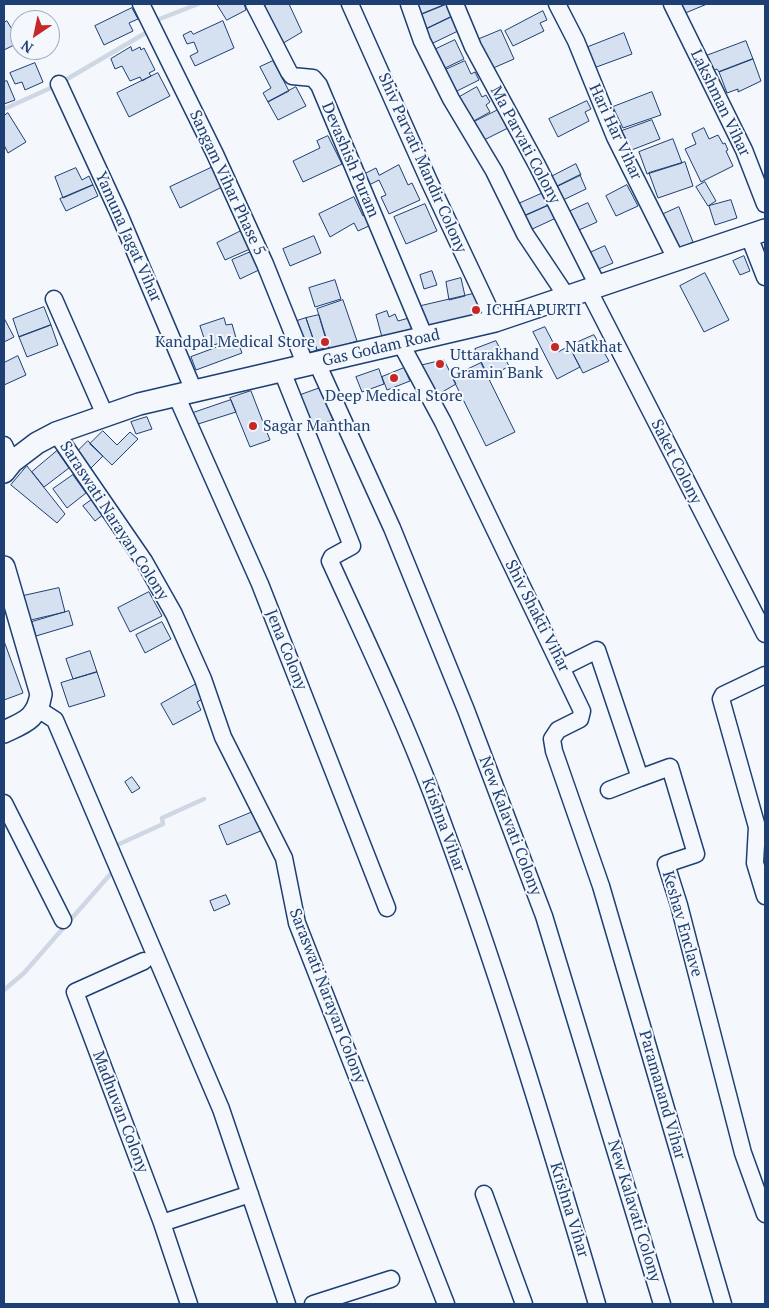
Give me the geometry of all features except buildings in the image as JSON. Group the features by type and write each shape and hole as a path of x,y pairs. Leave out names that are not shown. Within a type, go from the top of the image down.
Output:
{"main road":[{"name":"Gas Godam Road","path":"7,460 56,433 139,404 495,321 757,233"},
{"path":"4,566 41,694 38,709 27,721 4,732"}],"street":[{"name":"Sangam Vihar Phase 5","path":"140,4 215,154 312,364"},
{"name":"Devashish Puram","path":"254,4 292,76 313,78 319,85 425,338"},
{"name":"Shiv Parvati Mandir Colony","path":"350,4 429,181 495,321"},
{"path":"408,4 422,41 451,100 469,125 525,234 567,297"},
{"name":"Ma Parvati Colony","path":"455,4 473,47 537,165 593,288"},
{"name":"Hari Har Vihar","path":"557,4 576,41 615,137 676,259"},
{"name":"Lakshman Vihar","path":"672,4 744,150 765,204"},
{"name":"Yamuna Jagat Vihar","path":"59,84 119,214 185,393"},
{"path":"757,233 765,277"},
{"name":"Saket Colony","path":"593,288 764,628"},
{"path":"54,299 105,415"},
{"name":"Shiv Shakti Vihar","path":"401,344 443,422 508,560 563,667 582,711 580,719 558,730 552,739 601,886"},
{"name":"New Kalavati Colony","path":"312,364 395,537 466,710 544,916 662,1304"},
{"name":"Krishna Vihar","path":"282,371 352,546 332,557 330,561 415,751 461,872 498,981 597,1304"},
{"name":"Jena Colony","path":"185,393 387,908"},
{"name":"Saraswati Narayan Colony","path":"56,433 144,561 174,614 203,679 223,737 284,858 297,923 446,1304"},
{"path":"563,667 595,650 599,652 640,778 608,790"},
{"path":"765,675 723,694 721,699 757,827 754,855 765,896"},
{"path":"38,709 55,720 221,1109 287,1304"},
{"name":"Keshav Enclave","path":"640,778 670,767 696,854 666,864 679,906 743,1153 765,1214"},
{"path":"4,803 63,920"},
{"name":"Paramanand Vihar","path":"601,886 724,1304"},
{"name":"Madhuvan Colony","path":"144,961 75,992 162,1223 188,1304"},
{"path":"162,1223 250,1194"},
{"path":"484,1194 524,1304"},
{"path":"313,1304 391,1278"}],"waterway":[{"path":"157,20 198,4"},
{"path":"62,82 149,31"},
{"path":"4,109 55,86"},
{"path":"116,848 115,846 163,824 162,818 204,799"},
{"path":"4,990 24,973 114,870"}],"place":[{"name":"ICHHAPURTI","path":"476,310"},
{"name":"Kandpal Medical Store","path":"325,342"},
{"name":"Natkhat","path":"555,347"},
{"name":"Uttarakhand Gramin Bank","path":"440,364"},
{"name":"Deep Medical Store","path":"394,378"},
{"name":"Sagar Manthan","path":"253,426"}]}
